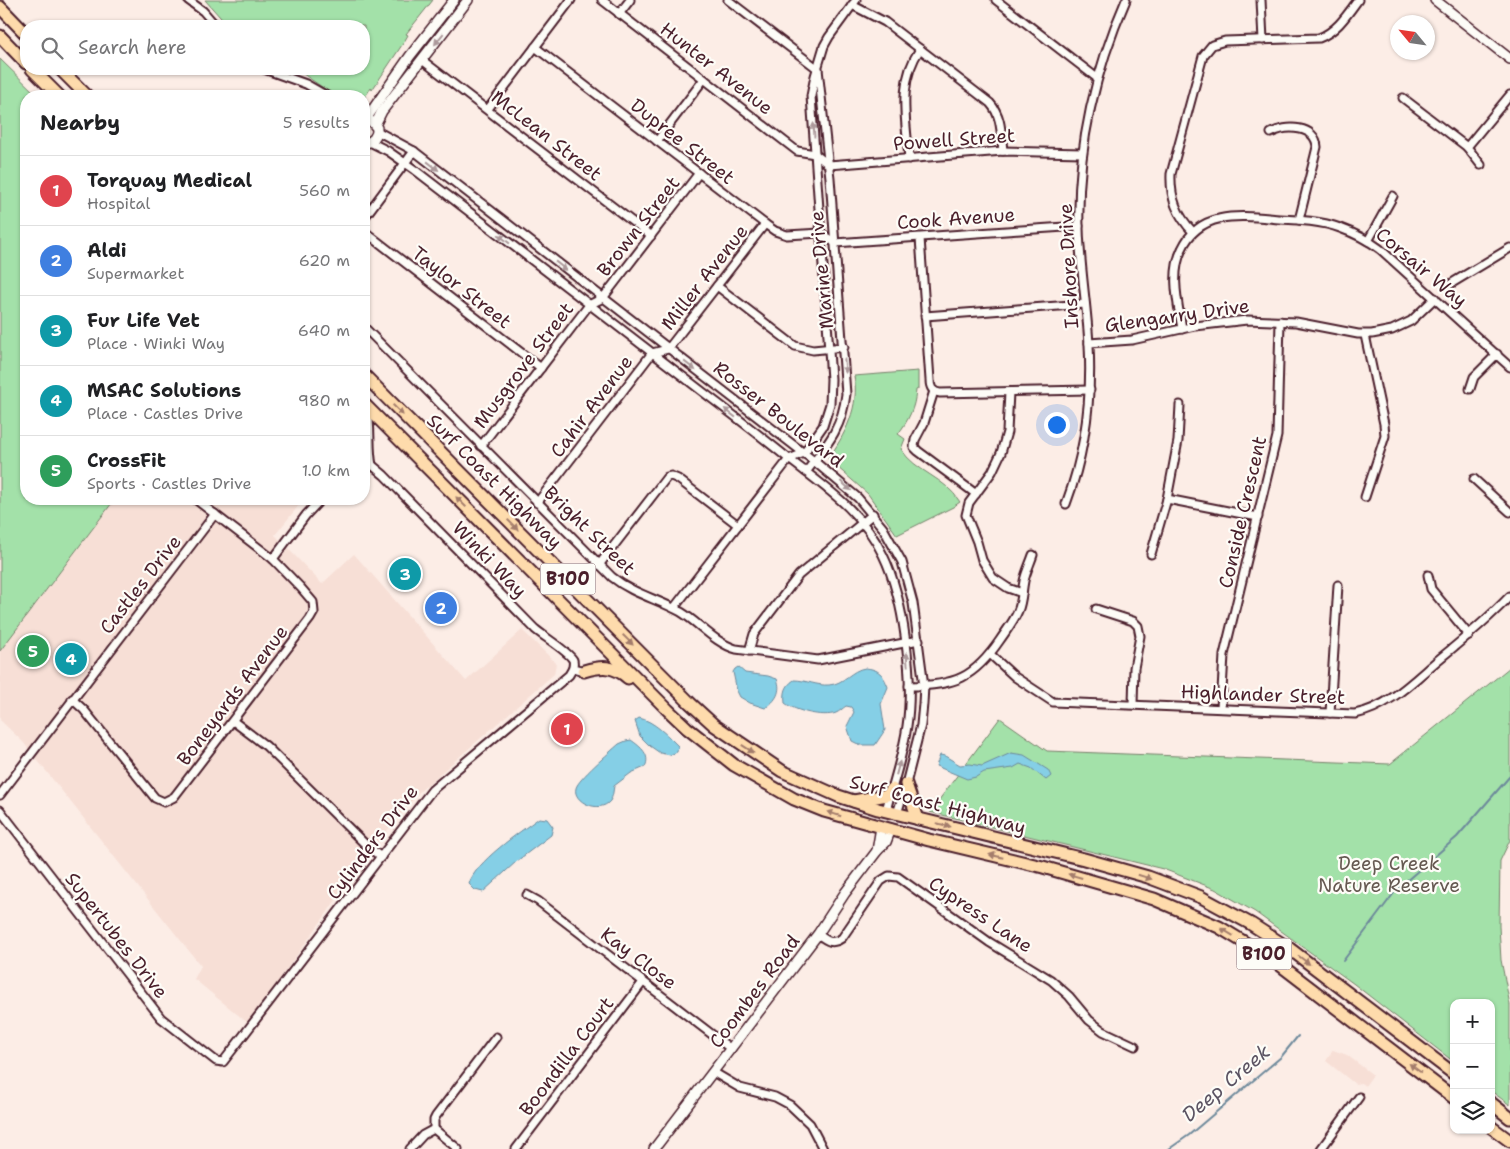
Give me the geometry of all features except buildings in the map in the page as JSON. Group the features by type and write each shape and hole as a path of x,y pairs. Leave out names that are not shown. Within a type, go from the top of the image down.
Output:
{"main road":[{"path":"1,5 20,27"},
{"path":"0,36 20,56"},
{"path":"38,75 54,90"},
{"path":"66,75 81,90"},
{"name":"Surf Coast Highway","path":"370,381 714,725 782,771 854,801 1148,877 1201,897 1251,924 1290,949 1450,1071"},
{"name":"Surf Coast Highway","path":"370,410 668,710 715,750 762,782 794,799 824,811 1043,867 1154,899 1219,927 1275,961 1450,1095"},
{"path":"578,669 608,666 615,669 622,673 654,704 668,710"},
{"path":"906,784 918,819"},
{"path":"854,801 887,794 892,789"},
{"path":"886,828 891,812"},
{"path":"1043,867 1047,850"},
{"path":"1495,1106 1510,1118"},
{"path":"1495,1129 1510,1141"}],"street":[{"path":"188,0 203,11 211,20"},
{"path":"370,112 410,56 454,0"},
{"path":"370,141 374,139 382,111 468,0"},
{"path":"488,109 571,0"},
{"name":"Hunter Avenue","path":"602,0 797,151 815,154"},
{"path":"619,14 630,0"},
{"path":"728,0 818,69"},
{"path":"996,0 1097,78"},
{"name":"Inshore Drive","path":"1066,504 1076,476 1084,441 1090,390 1089,343 1080,264 1079,226 1082,154 1086,124 1097,78 1126,0"},
{"path":"1262,0 1263,40"},
{"path":"1182,329 1176,268 1182,249 1193,232 1177,212 1174,204 1171,174 1200,62 1207,50 1219,42 1313,39 1324,36 1336,28 1358,0"},
{"path":"1435,0 1510,59"},
{"path":"854,2 920,48 994,107 1000,119 1003,151"},
{"name":"Marine Drive","path":"804,453 823,426 830,404 831,379 811,96 812,85 818,69 820,56 829,37 854,2"},
{"name":"Dupree Street","path":"535,47 775,231 787,235 821,233"},
{"path":"909,158 905,90 910,64 920,48"},
{"name":"McLean Street","path":"422,60 651,236"},
{"name":"Marine Drive","path":"806,472 836,431 845,407 846,394 829,165 818,69"},
{"path":"279,75 306,84 316,90"},
{"path":"657,140 704,79"},
{"path":"1467,147 1510,94"},
{"path":"1402,98 1467,147 1480,165"},
{"path":"370,123 376,128"},
{"name":"Rosser Boulevard","path":"376,128 414,151 804,453 849,489 873,514 890,539 904,568 913,603 924,686 921,725 906,784 891,812"},
{"path":"1271,133 1279,129 1301,129 1311,133 1317,142 1299,220"},
{"name":"Rosser Boulevard","path":"370,145 405,164 590,305 847,504 864,523 882,552 889,568 899,600 905,643 909,686 907,725 892,789 891,812"},
{"path":"370,210 414,151"},
{"name":"Powell Street","path":"829,165 1003,151 1082,154"},
{"path":"815,154 829,165"},
{"name":"Brown Street","path":"603,298 699,173"},
{"path":"1368,241 1393,196"},
{"name":"Corsair Way","path":"1193,232 1209,222 1226,216 1299,220 1339,227 1380,249 1510,367"},
{"name":"Miller Avenue","path":"668,349 765,224"},
{"name":"Cook Avenue","path":"835,243 1079,226"},
{"path":"821,233 835,243"},
{"name":"Taylor Street","path":"370,236 541,368"},
{"path":"920,238 930,380 931,389 934,392 1090,390"},
{"path":"1452,283 1510,248"},
{"path":"717,286 795,346 806,350 844,348"},
{"path":"590,305 603,298"},
{"name":"Glengarry Drive","path":"1089,343 1147,338 1182,329 1240,321 1280,321 1316,325 1366,335 1402,326 1420,314 1435,298"},
{"path":"925,316 1085,304"},
{"name":"Musgrove Street","path":"481,446 590,305"},
{"name":"Conside Crescent","path":"1221,708 1224,655 1278,436 1280,321"},
{"name":"Bright Street","path":"370,333 599,565 625,587 674,608 725,644 736,649 818,660 919,640"},
{"path":"1365,497 1385,436 1366,335"},
{"path":"652,353 668,349"},
{"name":"Cahir Avenue","path":"537,502 652,353"},
{"path":"1470,389 1474,377 1497,354"},
{"path":"934,392 914,447 976,494"},
{"path":"1009,392 1007,432 1001,453 992,472 969,503 966,515 982,560 993,578 1008,588 1022,593"},
{"path":"1151,554 1168,499 1178,441 1180,405"},
{"name":"Winki Way","path":"370,419 370,455"},
{"path":"674,608 789,459 804,453"},
{"name":"Winki Way","path":"370,466 384,475 535,629 567,653 578,669"},
{"path":"599,565 667,477 671,476 678,479 738,525"},
{"path":"1474,479 1510,512"},
{"path":"1168,499 1258,517"},
{"path":"203,505 272,560 315,505"},
{"name":"Castles Drive","path":"0,795 214,514"},
{"path":"749,651 754,634 799,576 873,514"},
{"path":"909,686 951,682 970,674 983,663 1018,611 1025,578 1033,555"},
{"name":"Boneyards Avenue","path":"72,699 84,710 155,798 164,802 174,797 314,612 313,602 272,560"},
{"path":"1428,575 1431,588 1469,635"},
{"path":"1330,713 1338,585"},
{"name":"Highlander Street","path":"990,654 1015,677 1052,702 1355,714 1365,712 1385,703 1487,620 1510,596"},
{"path":"1096,610 1132,621 1138,626 1140,636 1134,668 1133,704"},
{"name":"Cylinders Drive","path":"223,1062 432,790 578,669"},
{"path":"233,721 266,746 367,846 381,857"},
{"name":"Supertubes Drive","path":"0,810 161,1018 216,1060 223,1062"},
{"name":"Coombes Road","path":"654,1149 818,934 845,893 877,851 886,828"},
{"name":"Cypress Lane","path":"818,934 829,942 842,938 881,881 889,876 898,877 988,942 1051,980 1065,992 1089,1020 1103,1031 1135,1046"},
{"name":"Kay Close","path":"527,895 538,901 731,1048"},
{"name":"Boondilla Court","path":"516,1149 643,982"},
{"path":"434,1129 436,1116 496,1037"},
{"path":"713,1072 740,1088 775,1097 790,1105 810,1124 822,1149"},
{"path":"1321,1149 1359,1097"},
{"path":"410,1149 423,1136 434,1129"},
{"path":"434,1129 458,1149"}],"shaded area":[{"path":"110,505 299,505 275,535 322,584 354,554 466,681 522,630 556,663 554,674 418,793 362,861 248,1023 194,979 201,966 23,742 0,720 0,651"},
{"path":"1333,1050 1347,1055 1373,1075 1365,1086 1361,1083 1355,1084 1326,1061"}],"green space":[{"path":"205,0 433,0 406,34 408,35 404,42 372,90 371,88 370,90 326,90 305,75 370,75 370,20 223,20"},
{"path":"0,59 32,90 20,90 20,505 110,505 0,651"},
{"path":"918,371 918,389 916,390 913,408 898,434 905,439 901,449 914,463 954,493 960,502 897,535 868,494 828,459 850,420 855,398 854,376"},
{"name":"Deep Creek Nature Reserve","path":"1510,667 1510,840 1500,861 1499,926 1501,960 1510,1005 1510,1105 1495,1094 1495,999 1450,999 1450,1059 1354,984 1255,912 1215,889 1163,869 930,812 1000,718 1047,751 1390,764"}],"water":[{"path":"738,667 745,673 777,679 779,688 777,695 765,708 740,697 733,672"},
{"path":"865,668 880,673 888,687 881,704 885,730 875,745 860,745 852,741 847,726 854,712 851,707 846,706 836,713 824,715 802,711 785,703 786,690 794,680 829,685 839,682 856,671"},
{"path":"639,718 650,722 665,734 678,746 677,752 670,755 660,753 650,746 640,736 635,721"},
{"path":"631,740 646,755 647,763 645,767 631,773 614,786 611,799 606,805 594,806 582,802 578,798 576,788 582,778 619,744"},
{"path":"1011,753 1024,755 1048,770 1051,776 1046,780 1031,768 1020,764 1013,768 984,772 976,777 967,779 936,766 940,755 960,765 982,766"},
{"path":"539,818 547,819 553,827 551,835 517,861 483,892 475,890 469,884 480,866 510,839"}],"waterway":[{"name":"Deep Creek","path":"1343,961 1397,889 1457,837 1510,776"},
{"name":"Deep Creek","path":"1169,1149 1189,1135 1281,1057 1298,1036"}],"place":[{"name":"Fur Life Vet","path":"405,574"},
{"name":"Aldi","path":"441,608"},
{"name":"CrossFit","path":"33,651"},
{"name":"MSAC Solutions","path":"71,659"},
{"name":"Torquay Medical","path":"567,729"}]}
